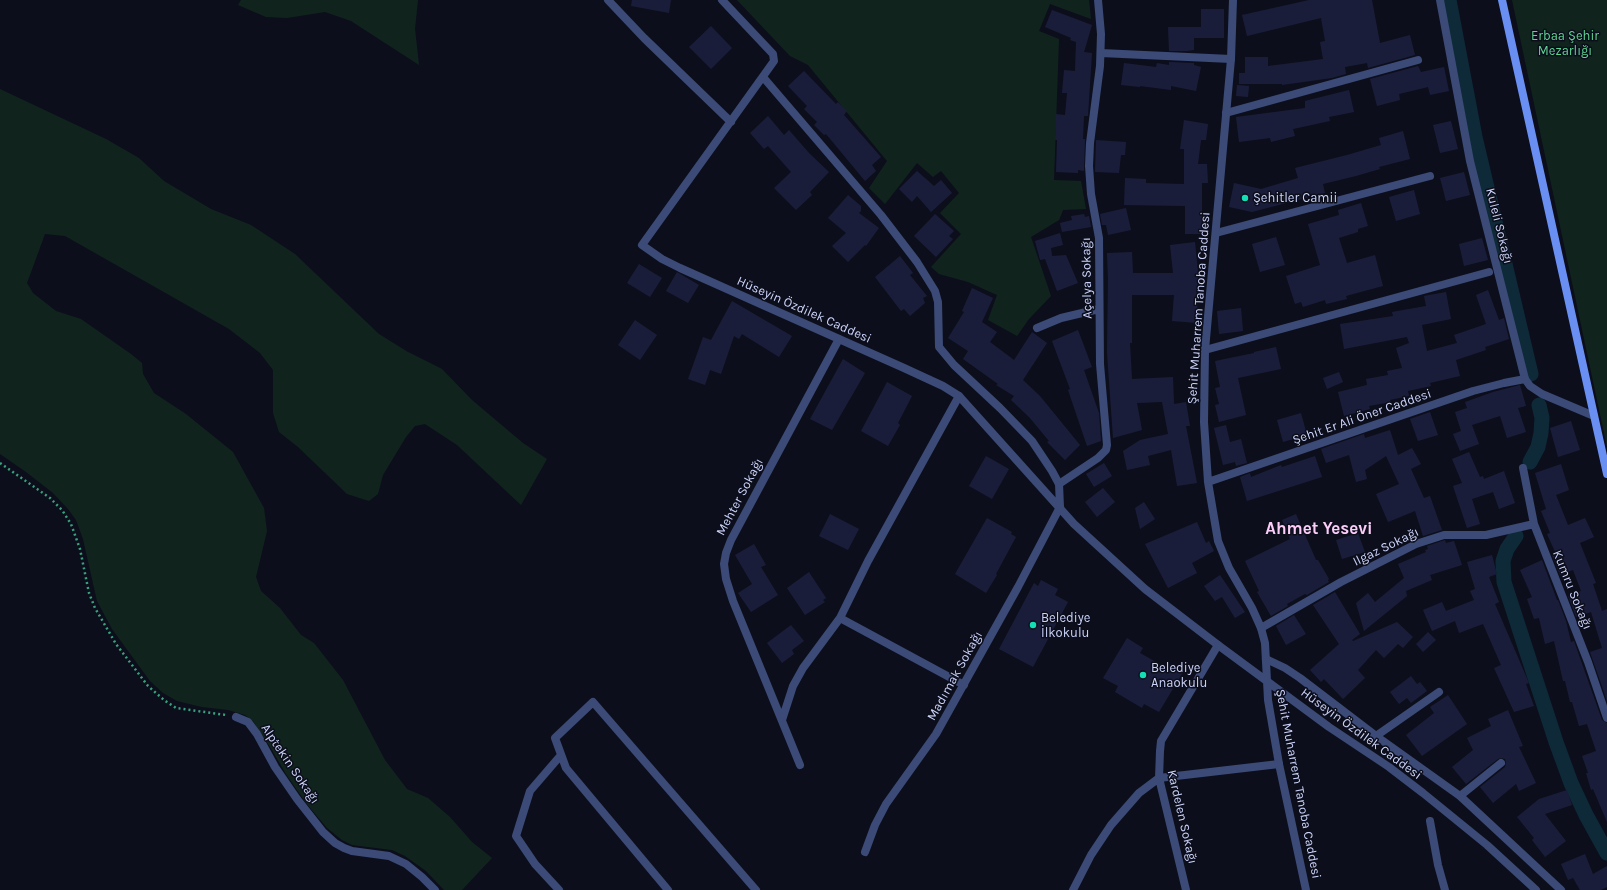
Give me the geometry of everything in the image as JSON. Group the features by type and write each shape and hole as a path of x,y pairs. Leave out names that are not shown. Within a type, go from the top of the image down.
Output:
{"main road":[{"path":"1502,0 1607,474"}],"street":[{"path":"610,0 644,38 731,122"},
{"name":"Hüseyin Özdilek Caddesi","path":"722,0 773,54 774,61 642,245 662,259 680,268 943,386 959,396 1088,538 1127,573 1218,646 1329,727 1389,767 1423,793 1487,845 1536,890"},
{"name":"Açelya Sokağı","path":"1059,484 1098,458 1106,450 1107,445 1100,364 1099,238 1091,194 1089,166 1090,142 1101,53 1098,0"},
{"name":"Şehit Muharrem Tanoba Caddesi","path":"1233,0 1231,59 1205,350 1204,422 1208,482 1213,522 1223,556 1252,608 1261,628 1265,643 1266,680 1279,764 1306,890"},
{"name":"Kuleli Sokağı","path":"1440,0 1465,138 1526,379"},
{"path":"1101,53 1231,59"},
{"path":"1226,113 1418,60"},
{"path":"763,77 881,215 929,280 935,291 938,302 939,347 942,352 1023,431 1043,457 1059,484 1060,507"},
{"path":"1216,233 1430,176"},
{"path":"1205,350 1489,272"},
{"path":"1037,328 1061,318 1099,309"},
{"name":"Mehter Sokağı","path":"800,765 733,601 726,579 724,564 731,540 839,339"},
{"path":"1526,379 1530,386 1542,394 1594,416"},
{"name":"Şehit Er Ali Öner Caddesi","path":"1208,482 1473,391 1526,379"},
{"path":"782,720 793,686 803,668 840,618 868,560 959,396"},
{"name":"Kumru Sokağı","path":"1523,468 1534,524 1588,662 1607,718"},
{"name":"Madımak Sokağı","path":"865,852 875,825 886,804 936,734 1060,507"},
{"name":"Ilgaz Sokağı","path":"1261,628 1341,582 1416,544 1444,535 1486,535 1534,524"},
{"path":"840,618 964,685"},
{"name":"Kardelen Sokağı","path":"1186,890 1158,778 1161,740 1218,646"},
{"name":"Hüseyin Özdilek Caddesi","path":"1266,659 1285,668 1300,678 1376,736 1460,796 1561,890"},
{"path":"1376,736 1439,692"},
{"path":"668,890 566,768 555,738 593,702 756,890"},
{"name":"Alptekin Sokağı","path":"236,717 248,722 275,767 297,799 323,832 335,843 352,851 389,856 406,864 422,877 434,890"},
{"path":"559,890 535,864 516,836 530,791 561,754"},
{"path":"1460,796 1501,763"},
{"path":"1072,890 1091,855 1111,826 1139,793 1158,778 1279,764"},
{"path":"1430,821 1438,865 1445,890"}],"path":[{"path":"0,463 50,498 62,510 71,524 80,549 89,593 95,608 116,644 148,686 176,708 236,717"}],"green space":[{"path":"241,0 418,0 415,29 419,65 351,21 325,12 287,18 266,17 238,5"},
{"path":"737,0 1089,0 1091,19 1050,4 1039,31 1059,39 1054,180 1081,181 1086,209 1063,210 1059,220 1031,237 1051,296 1029,319 1017,336 988,320 997,295 968,282 939,274 931,267 961,234 940,213 959,193 941,171 933,177 917,163 885,204 869,188 887,161 808,65 790,56"},
{"name":"Erbaa Şehir Mezarlığı","path":"1512,0 1607,0 1607,447"},
{"path":"0,89 106,139 139,158 164,181 211,209 251,225 295,254 379,334 408,352 442,369 472,400 523,443 547,459 521,505 457,445 425,424 415,426 406,437 383,475 378,494 369,501 347,494 298,447 279,432 273,413 273,370 260,353 229,329 65,236 45,234 27,283 33,293 56,311 81,319 131,354 142,363 143,374 154,393 186,414 233,452 264,508 267,531 256,577 261,591 280,608 301,635 314,643 343,680 385,760 407,789 428,798 450,817 472,842 492,858 462,890 444,890 426,871 405,856 392,850 352,845 342,840 327,828 306,803 253,721 245,715 228,710 202,707 177,701 163,693 150,681 112,629 97,601 83,539 76,520 53,493 0,454"}],"building":[{"path":"632,0 671,0 669,13 631,6"},
{"path":"1309,0 1372,0 1380,43 1410,35 1415,55 1368,68 1367,63 1345,67 1346,74 1332,78 1282,85 1239,84 1239,73 1245,73 1245,57 1268,57 1268,66 1323,59 1320,42 1325,41 1321,18 1247,36 1242,15"},
{"path":"1201,9 1224,9 1224,38 1194,38 1194,50 1169,51 1168,27 1201,27"},
{"path":"1052,10 1092,25 1084,52 1092,53 1088,116 1084,116 1084,171 1078,170 1078,173 1056,172 1056,114 1065,115 1067,93 1062,93 1064,70 1075,71 1076,42 1070,40 1071,38 1045,27"},
{"path":"711,26 732,48 711,69 689,47"},
{"path":"1169,62 1194,63 1194,65 1201,67 1196,91 1171,86 1171,90 1121,85 1124,63 1156,67 1157,63 1169,65"},
{"path":"1418,66 1421,72 1444,67 1449,91 1430,95 1428,87 1399,94 1400,100 1377,106 1370,79"},
{"path":"804,71 836,104 838,102 847,111 844,115 881,157 872,165 876,171 865,181 826,134 824,135 814,125 817,122 804,109 807,106 788,86"},
{"path":"1237,85 1249,86 1248,97 1236,96"},
{"path":"1349,90 1354,112 1329,117 1330,121 1293,129 1295,136 1271,142 1270,138 1239,142 1236,117 1305,108 1305,101"},
{"path":"768,116 784,135 789,130 809,153 829,172 810,192 812,195 796,210 774,188 791,172 768,146 764,149 750,133"},
{"path":"1184,120 1208,124 1206,140 1201,140 1198,164 1207,164 1208,183 1202,183 1202,215 1204,215 1204,234 1185,234 1185,206 1124,205 1125,178 1146,179 1146,183 1184,184 1184,149 1180,149"},
{"path":"1451,121 1458,149 1440,153 1433,125"},
{"path":"1403,131 1410,159 1379,167 1380,169 1356,176 1323,184 1325,193 1252,212 1229,207 1234,183 1261,189 1298,178 1295,168 1381,145 1379,138"},
{"path":"1096,140 1126,142 1125,155 1121,155 1119,173 1095,172"},
{"path":"917,171 934,186 941,180 952,193 931,212 917,196 912,202 899,189"},
{"path":"1464,172 1470,195 1446,201 1440,178"},
{"path":"1414,190 1420,214 1396,221 1389,197"},
{"path":"848,195 861,206 861,211 859,213 879,228 866,246 865,245 848,262 832,246 846,233 828,218"},
{"path":"1361,203 1368,226 1358,229 1358,232 1339,238 1347,263 1375,255 1383,286 1346,296 1347,299 1326,304 1325,300 1303,307 1301,302 1295,304 1286,276 1320,265 1308,224 1339,215 1338,210"},
{"path":"1126,208 1131,230 1108,235 1106,225 1102,225 1100,214"},
{"path":"935,214 954,231 949,236 953,239 936,257 914,236"},
{"path":"1084,214 1085,217 1089,216 1091,227 1062,232 1060,223 1072,220 1071,216"},
{"path":"1060,233 1063,245 1051,248 1052,256 1066,255 1078,283 1057,291 1045,259 1040,260 1035,241"},
{"path":"1276,237 1285,265 1260,272 1252,244"},
{"path":"1482,238 1488,260 1464,266 1459,244"},
{"path":"1195,242 1198,272 1197,323 1172,321 1174,295 1132,295 1132,343 1130,343 1132,379 1173,377 1174,404 1186,402 1190,426 1186,426 1197,483 1177,486 1171,450 1148,456 1150,465 1127,470 1123,451 1140,440 1168,434 1162,402 1137,403 1142,430 1113,438 1107,353 1107,253 1132,252 1133,273 1173,273 1170,245"},
{"path":"900,256 913,273 910,275 927,296 923,298 925,303 910,316 904,309 901,311 875,277"},
{"path":"639,264 662,278 650,297 627,283"},
{"path":"677,272 699,285 688,303 666,291"},
{"path":"972,288 993,298 982,322 997,332 990,342 1014,360 1032,332 1047,343 1023,380 1040,396 1080,445 1065,460 1047,442 1049,441 1029,417 1011,400 1014,396 996,385 998,384 963,359 968,351 948,338 964,312 962,311"},
{"path":"1488,290 1499,320 1504,318 1509,339 1485,347 1486,350 1456,360 1460,376 1430,383 1431,386 1408,391 1409,396 1390,400 1391,402 1369,406 1370,409 1344,416 1338,392 1367,385 1366,379 1388,375 1387,371 1402,368 1396,348 1409,343 1407,337 1344,349 1340,324 1393,316 1392,312 1426,306 1424,296 1446,292 1451,319 1422,325 1427,351 1457,343 1454,335 1486,324 1476,295"},
{"path":"732,301 792,336 779,357 742,334 739,339 734,336 721,374 710,370 705,385 688,379 703,337 711,340"},
{"path":"1241,308 1243,331 1219,334 1217,311"},
{"path":"635,320 657,335 640,360 618,345"},
{"path":"1078,330 1092,367 1084,370 1099,413 1101,441 1087,446 1068,390 1070,389 1052,341"},
{"path":"1276,347 1281,369 1238,378 1246,415 1219,422 1215,405 1219,404 1215,388 1220,387 1215,361"},
{"path":"843,359 865,373 832,430 810,419"},
{"path":"1339,372 1343,382 1327,389 1323,378"},
{"path":"887,382 912,396 898,423 900,425 888,446 861,431"},
{"path":"1520,385 1526,406 1518,408 1526,432 1507,438 1500,416 1472,425 1479,444 1460,451 1453,434 1461,431 1455,412 1467,408 1465,402 1493,392"},
{"path":"1430,412 1438,435 1418,441 1410,419"},
{"path":"1301,413 1307,435 1283,442 1277,420"},
{"path":"1571,421 1580,450 1558,457 1550,428"},
{"path":"1226,425 1230,442 1241,439 1247,463 1236,466 1235,462 1223,465 1214,428"},
{"path":"1390,430 1398,455 1412,448 1421,464 1411,469 1424,498 1430,496 1442,530 1423,536 1415,511 1388,522 1376,494 1399,484 1386,456 1365,470 1367,479 1356,482 1349,455 1326,463 1321,449 1364,434 1365,438"},
{"path":"1469,452 1480,477 1483,476 1484,479 1504,471 1515,503 1499,509 1493,492 1472,499 1480,524 1467,528 1453,486 1462,483 1452,459"},
{"path":"986,456 1009,469 992,499 969,486"},
{"path":"1315,456 1322,477 1247,501 1240,477 1250,473 1251,477 1281,465 1282,467"},
{"path":"1104,463 1112,476 1094,487 1086,474"},
{"path":"1561,464 1569,490 1556,495 1568,525 1585,518 1594,537 1580,543 1596,583 1593,584 1602,611 1607,609 1607,701 1590,652 1602,648 1591,612 1576,617 1568,596 1581,591 1573,570 1560,575 1552,555 1556,554 1547,534 1550,533 1541,511 1546,509 1535,473"},
{"path":"1103,488 1115,502 1097,517 1085,502"},
{"path":"1144,502 1155,519 1140,529 1135,508"},
{"path":"830,514 859,529 848,550 819,536"},
{"path":"1296,514 1316,560 1318,560 1329,579 1329,582 1307,595 1305,594 1287,604 1288,606 1271,616 1257,592 1259,591 1245,561 1290,539 1282,520"},
{"path":"987,518 1012,532 1011,534 1016,537 986,593 955,574"},
{"path":"1197,522 1206,543 1209,541 1214,551 1192,563 1197,573 1168,588 1145,544"},
{"path":"1358,533 1365,552 1342,559 1336,540"},
{"path":"1445,540 1446,543 1454,541 1462,565 1430,575 1432,580 1406,591 1407,596 1364,631 1356,603 1368,593 1375,602 1404,578 1398,564 1426,552 1425,550 1428,549 1427,546"},
{"path":"754,544 766,565 761,567 778,595 751,612 738,593 752,584 735,555"},
{"path":"1492,555 1497,574 1489,577 1499,602 1495,604 1529,683 1526,684 1534,706 1514,712 1494,668 1501,665 1483,624 1459,633 1455,621 1432,631 1423,610 1442,602 1446,611 1474,600 1470,591 1475,589 1467,562"},
{"path":"1542,560 1566,621 1571,642 1574,641 1602,720 1607,723 1607,822 1593,789 1591,790 1586,773 1588,773 1582,756 1596,751 1587,724 1579,726 1572,702 1570,702 1565,681 1563,681 1554,641 1545,644 1539,618 1534,619 1527,599 1532,597 1520,570"},
{"path":"809,572 826,598 823,600 825,602 805,615 787,588"},
{"path":"1220,575 1245,612 1235,618 1222,597 1215,601 1204,586"},
{"name":"Belediye İlkokulu","path":"1041,580 1058,589 1055,595 1068,602 1033,667 999,649 1034,583 1038,586"},
{"path":"1335,592 1360,634 1352,640 1353,641 1397,622 1413,637 1403,648 1398,644 1384,658 1376,650 1358,670 1365,678 1343,699 1324,679 1321,682 1310,670 1339,644 1313,605"},
{"path":"1294,615 1306,634 1286,645 1276,626"},
{"path":"791,625 804,641 792,650 794,654 782,663 767,643"},
{"path":"1428,632 1436,640 1423,652 1416,644"},
{"name":"Belediye Anaokulu","path":"1127,638 1143,648 1140,653 1165,667 1168,663 1183,672 1159,712 1144,704 1142,708 1115,692 1118,686 1103,678"},
{"path":"1411,676 1417,684 1420,682 1427,691 1411,703 1407,698 1399,704 1390,692"},
{"path":"1448,695 1467,724 1422,756 1406,735 1434,713 1430,707"},
{"path":"1508,710 1523,746 1519,747 1536,783 1519,791 1516,784 1493,803 1480,787 1505,767 1505,759 1498,759 1466,784 1452,767 1473,750 1467,738 1491,726 1488,719"},
{"path":"1567,790 1572,805 1545,814 1566,841 1545,857 1532,840 1534,838 1517,817 1539,799"},
{"path":"1585,854 1593,874 1607,866 1607,887 1601,890 1580,890 1573,878 1568,880 1561,864"}],"waterway":[{"path":"1449,0 1475,137 1531,374"},
{"path":"1530,462 1538,447 1541,433 1542,418 1539,405"},
{"path":"1516,536 1507,549 1503,561 1504,582 1556,742 1571,783 1586,815 1607,853"}],"place":[{"name":"Şehitler Camii","path":"1245,198"},
{"name":"Belediye İlkokulu","path":"1033,625"},
{"name":"Belediye Anaokulu","path":"1143,675"}],"district":[{"name":"Ahmet Yesevi","path":"1319,529"}]}
